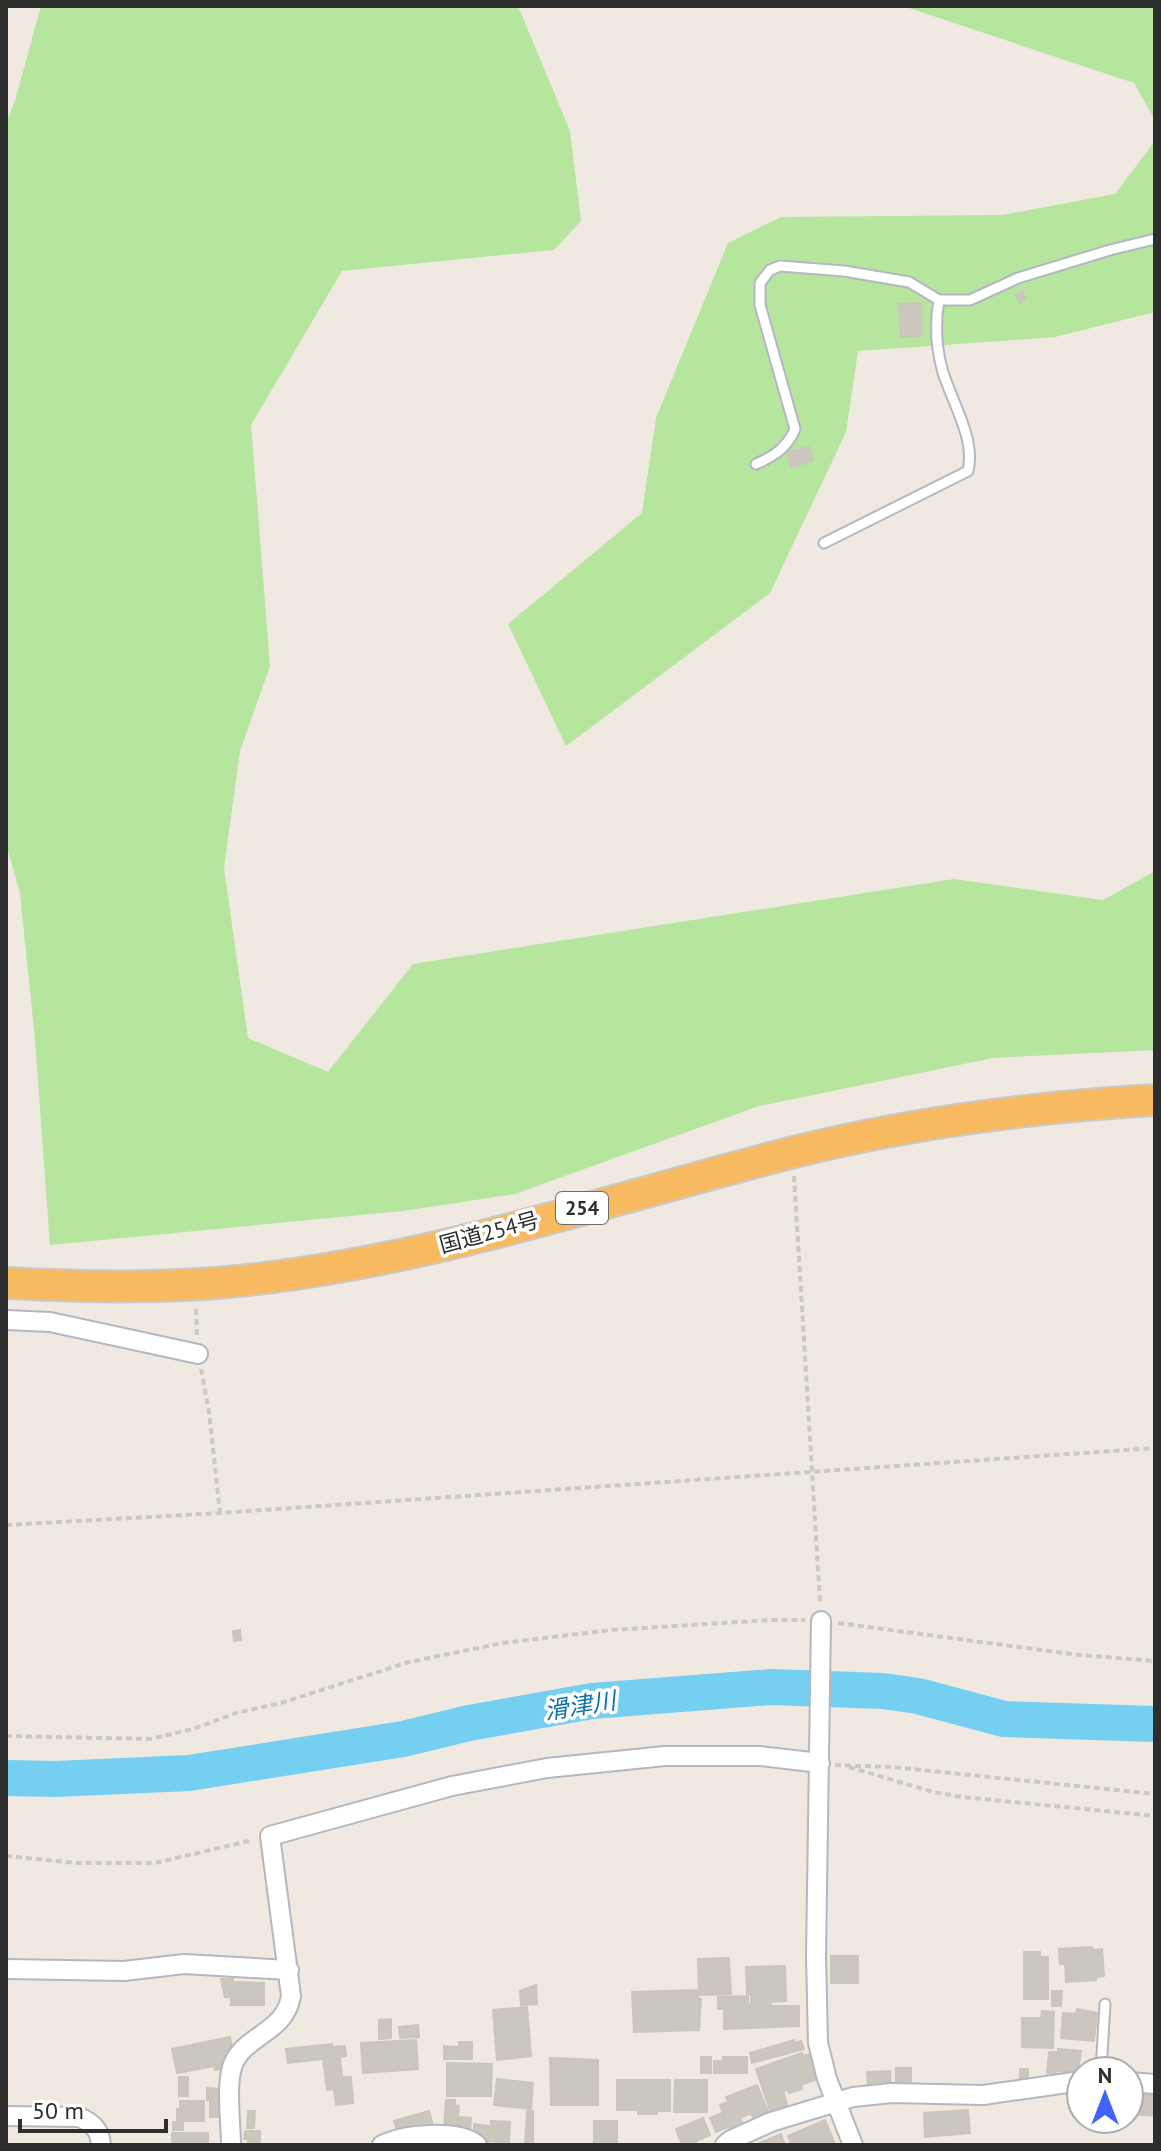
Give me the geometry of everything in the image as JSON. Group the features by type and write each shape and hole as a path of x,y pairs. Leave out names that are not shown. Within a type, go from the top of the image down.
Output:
{"highway":[{"name":"国道254号","path":"6,1283 86,1286 195,1284 304,1272 440,1245 792,1153 966,1119 1041,1109 1155,1100"}],"street":[{"path":"6,1320 50,1322 198,1354"},
{"path":"821,1623 816,1956 818,2043 827,2079 853,2145"},
{"path":"231,2145 230,2076 233,2063 243,2049 276,2024 289,2009 289,1970 270,1836 452,1786 547,1768 665,1756 760,1756 820,1760"},
{"path":"6,1969 124,1971 184,1964 289,1970"},
{"path":"725,2145 771,2122 853,2097 892,2093 983,2095 1065,2083"},
{"path":"6,2116 79,2117 89,2121 97,2130 101,2145"},
{"path":"382,2145 439,2134 468,2138 477,2145"}],"lane":[{"path":"756,464 773,457 790,443 795,429 760,305 760,283 770,270 780,266 857,273 909,282 939,300 970,300 1018,278 1155,239"},
{"path":"824,543 968,471 971,451 942,367 935,320 939,300"},
{"path":"1102,2055 1105,2004"}],"path":[{"path":"792,1153 821,1623"},
{"path":"195,1284 198,1354 209,1412 220,1513"},
{"path":"6,1525 1155,1448"},
{"path":"6,1736 150,1739 281,1703 409,1662 503,1643 611,1630 770,1620 821,1623 1079,1655 1155,1661"},
{"path":"820,1760 933,1792 1155,1816"},
{"path":"843,1765 892,1767 1155,1794"},
{"path":"6,1856 77,1863 155,1863 270,1836"}],"green space":[{"path":"41,6 518,6 570,131 581,221 554,250 342,271 251,425 270,666 240,751 224,868 248,1038 328,1072 413,964 954,879 1103,900 1155,871 1155,1050 993,1058 759,1106 515,1194 403,1211 50,1245 35,1040 20,893 6,844 6,123"},
{"path":"903,6 1155,6 1155,120 1134,83"},
{"path":"1155,141 1155,312 1055,337 858,351 846,432 770,593 566,746 508,624 642,513 656,418 728,243 781,217 1002,215 1115,194"}],"building":[{"path":"1022,291 1026,299 1020,303 1016,295"},
{"path":"921,303 922,336 901,337 899,304"},
{"path":"809,447 813,461 791,467 788,452"},
{"path":"240,1630 241,1640 234,1641 233,1631"},
{"path":"1092,1947 1093,1950 1102,1949 1104,1976 1096,1977 1096,1980 1066,1982 1065,1964 1060,1964 1059,1949"},
{"path":"1024,1952 1040,1952 1040,1957 1048,1957 1048,1999 1024,1999"},
{"path":"831,1956 858,1956 858,1983 831,1983"},
{"path":"729,1958 731,1994 699,1995 698,1959"},
{"path":"785,1966 786,2001 751,2003 751,1994 747,1994 746,1967"},
{"path":"221,1979 264,1983 264,2005 231,2005 231,1997 225,1997"},
{"path":"536,1985 537,2004 521,2005 520,1991"},
{"path":"698,1990 698,1999 701,1999 699,2030 634,2032 632,1992"},
{"path":"1052,1991 1062,1991 1061,2006 1052,2006"},
{"path":"748,1996 748,2008 718,2009 718,1997"},
{"path":"771,2004 799,2006 799,2026 724,2029 724,2010"},
{"path":"527,2007 531,2056 497,2060 493,2010"},
{"path":"1077,2009 1097,2013 1094,2041 1061,2038 1063,2013 1076,2014"},
{"path":"1042,2011 1054,2012 1053,2048 1022,2047 1022,2018 1041,2018"},
{"path":"391,2019 391,2038 379,2039 379,2020"},
{"path":"418,2025 419,2037 400,2038 399,2027"},
{"path":"230,2037 233,2051 224,2053 227,2068 215,2070 214,2066 177,2073 172,2049"},
{"path":"416,2040 418,2069 363,2073 361,2043"},
{"path":"794,2040 794,2043 801,2041 804,2049 752,2063 750,2053"},
{"path":"459,2042 472,2042 472,2059 444,2059 444,2046 459,2047"},
{"path":"332,2044 332,2047 345,2046 346,2056 340,2057 342,2077 351,2077 353,2103 336,2105 334,2089 327,2090 323,2059 288,2063 286,2049"},
{"path":"1058,2049 1081,2051 1080,2055 1065,2055 1065,2072 1057,2071"},
{"path":"1049,2052 1056,2052 1056,2074 1047,2073"},
{"path":"802,2053 803,2056 810,2054 818,2079 801,2085 802,2089 789,2093 788,2090 783,2091 788,2108 771,2113 756,2069"},
{"path":"701,2057 711,2057 711,2073 701,2073"},
{"path":"723,2057 747,2057 747,2073 714,2073 714,2061 723,2061"},
{"path":"550,2058 598,2060 598,2105 551,2105"},
{"path":"447,2063 492,2064 491,2096 447,2096"},
{"path":"896,2068 911,2068 911,2084 896,2084"},
{"path":"1020,2069 1028,2069 1028,2079 1020,2079"},
{"path":"890,2071 891,2086 868,2086 867,2072"},
{"path":"179,2077 188,2077 188,2096 179,2096"},
{"path":"497,2079 533,2083 531,2109 494,2105"},
{"path":"617,2080 670,2080 670,2111 638,2114 638,2110 617,2110"},
{"path":"675,2080 707,2080 707,2112 674,2112"},
{"path":"757,2085 769,2114 754,2120 751,2113 729,2128 720,2105 728,2102 726,2097"},
{"path":"207,2088 222,2089 222,2117 210,2117"},
{"path":"1145,2095 1155,2095 1155,2116 1145,2115"},
{"path":"446,2100 455,2100 455,2105 459,2106 458,2117 471,2118 470,2131 444,2129"},
{"path":"180,2101 204,2101 204,2121 177,2121"},
{"path":"968,2110 970,2133 925,2137 924,2113"},
{"path":"248,2111 255,2111 254,2128 247,2128"},
{"path":"429,2111 433,2126 399,2136 394,2121"},
{"path":"527,2111 533,2111 533,2145 525,2145"},
{"path":"722,2113 728,2127 716,2132 710,2118"},
{"path":"703,2118 710,2135 696,2141 696,2145 682,2145 676,2129"},
{"path":"825,2120 834,2142 828,2145 792,2145 788,2136"},
{"path":"491,2121 510,2122 509,2143 490,2141"},
{"path":"594,2121 617,2121 617,2142 594,2142"},
{"path":"173,2122 183,2122 183,2130 173,2130"},
{"path":"474,2124 489,2126 488,2142 480,2141 474,2132"},
{"path":"245,2131 260,2131 260,2145 248,2145 248,2139 244,2139"},
{"path":"172,2133 208,2133 208,2145 172,2145"},
{"path":"781,2134 785,2145 755,2145"}],"waterway":[{"name":"滑津川","path":"6,1778 189,1773 403,1739 469,1723 592,1701 771,1687 883,1691 918,1696 1004,1719 1155,1724"}]}
